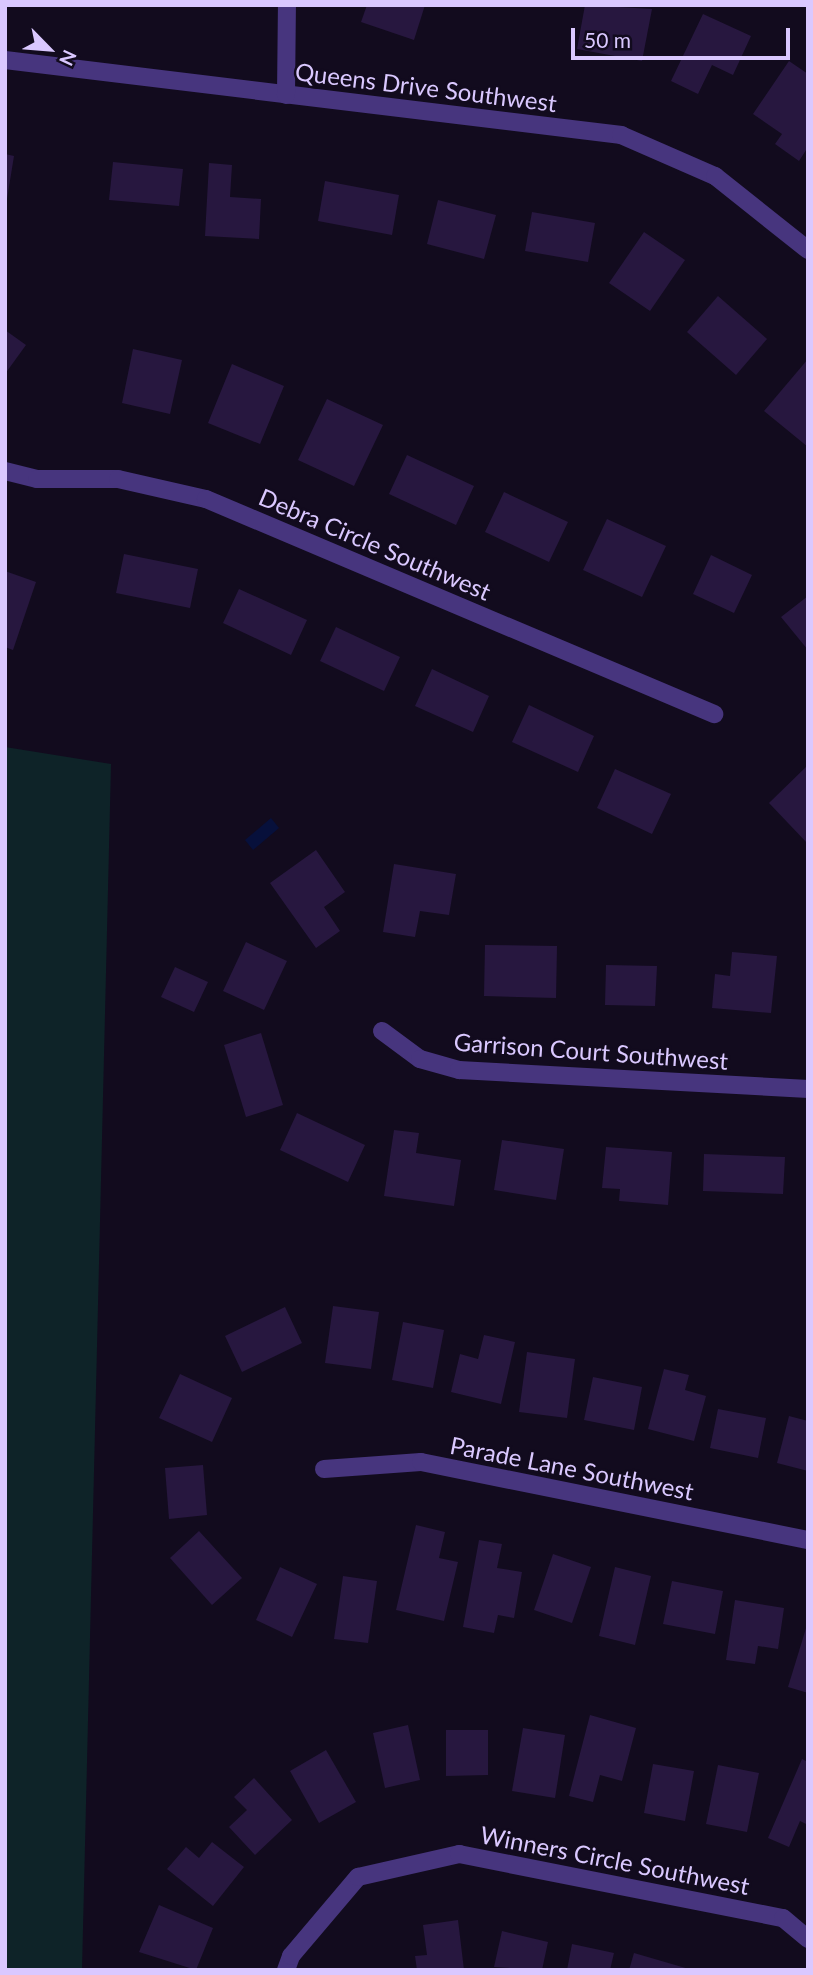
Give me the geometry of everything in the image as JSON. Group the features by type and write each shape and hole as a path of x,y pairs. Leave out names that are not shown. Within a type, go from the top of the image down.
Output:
{"street":[{"path":"286,95 287,5"},
{"name":"Queens Drive Southwest","path":"5,60 650,143 715,176 808,250"},
{"name":"Debra Circle Southwest","path":"5,471 183,491 714,714"},
{"name":"Garrison Court Southwest","path":"382,1031 420,1059 459,1070 808,1089"},
{"name":"Parade Lane Southwest","path":"324,1469 421,1462 808,1540"},
{"name":"Winners Circle Southwest","path":"286,1970 291,1956 358,1877 459,1854 783,1918 808,1939"}],"green space":[{"path":"5,747 111,764 82,1970 5,1970"}],"shaded area":[{"path":"271,818 279,828 253,850 245,840"}],"building":[{"path":"367,5 425,5 414,40 361,22"},
{"path":"585,5 652,9 642,61 577,49"},
{"path":"703,14 751,36 733,75 712,65 698,94 671,81"},
{"path":"789,61 808,74 808,147 799,161 775,144 782,134 753,114"},
{"path":"5,154 14,156 7,199 5,199"},
{"path":"113,162 183,169 179,206 109,200"},
{"path":"209,163 232,165 230,197 261,199 259,239 205,236"},
{"path":"325,181 399,195 392,235 318,221"},
{"path":"438,200 496,215 484,259 427,244"},
{"path":"532,212 595,223 588,262 525,251"},
{"path":"644,232 685,260 650,311 609,283"},
{"path":"718,296 767,339 736,375 687,332"},
{"path":"5,330 26,345 5,374"},
{"path":"133,349 182,360 170,414 122,403"},
{"path":"808,359 808,447 764,411"},
{"path":"232,364 284,386 260,444 208,423"},
{"path":"327,399 383,425 354,486 298,460"},
{"path":"407,455 474,486 456,525 389,494"},
{"path":"504,492 568,522 549,562 485,532"},
{"path":"607,519 666,546 642,597 583,570"},
{"path":"124,554 198,569 190,608 116,593"},
{"path":"711,555 752,575 734,613 693,594"},
{"path":"5,571 36,582 13,650 5,647"},
{"path":"239,589 307,620 291,655 223,623"},
{"path":"808,596 808,650 781,617"},
{"path":"336,627 400,657 384,691 320,661"},
{"path":"432,669 489,696 473,732 415,706"},
{"path":"529,705 594,736 578,772 512,742"},
{"path":"808,765 808,844 769,803"},
{"path":"615,769 671,794 652,834 597,808"},
{"path":"316,850 345,892 324,907 340,931 316,948 270,883"},
{"path":"394,864 456,874 449,915 420,911 415,937 383,932"},
{"path":"246,942 287,961 264,1010 223,991"},
{"path":"485,945 557,946 556,998 484,996"},
{"path":"732,952 777,956 771,1013 712,1008 715,974 730,976"},
{"path":"606,965 657,966 655,1006 605,1005"},
{"path":"175,967 208,982 194,1012 161,997"},
{"path":"261,1033 283,1105 246,1117 224,1045"},
{"path":"297,1113 365,1145 348,1182 280,1150"},
{"path":"394,1130 419,1133 416,1153 461,1160 454,1206 384,1196"},
{"path":"502,1140 564,1149 556,1200 494,1190"},
{"path":"606,1147 672,1152 668,1205 619,1201 620,1189 602,1188"},
{"path":"704,1154 785,1157 783,1194 703,1191"},
{"path":"333,1306 379,1312 371,1369 325,1363"},
{"path":"285,1307 302,1343 242,1372 225,1336"},
{"path":"403,1322 444,1330 433,1388 392,1380"},
{"path":"484,1335 515,1342 501,1404 451,1392 460,1354 478,1359"},
{"path":"527,1352 575,1359 567,1418 519,1412"},
{"path":"664,1369 689,1375 685,1390 706,1396 694,1441 648,1429"},
{"path":"180,1374 232,1398 212,1442 159,1418"},
{"path":"593,1377 642,1387 634,1430 584,1420"},
{"path":"718,1409 766,1418 758,1458 710,1448"},
{"path":"789,1416 808,1421 808,1471 777,1463"},
{"path":"203,1465 207,1515 169,1519 165,1468"},
{"path":"416,1525 445,1532 439,1558 458,1562 444,1621 396,1610"},
{"path":"199,1531 242,1578 212,1605 170,1558"},
{"path":"479,1540 502,1544 497,1568 522,1572 514,1618 498,1615 494,1633 463,1627"},
{"path":"553,1554 591,1567 572,1623 534,1610"},
{"path":"280,1567 317,1584 292,1637 256,1620"},
{"path":"615,1567 651,1576 635,1645 599,1636"},
{"path":"343,1576 377,1581 368,1643 334,1639"},
{"path":"672,1581 723,1591 715,1634 663,1624"},
{"path":"735,1600 784,1608 778,1649 758,1646 755,1664 726,1660"},
{"path":"808,1625 808,1693 788,1687"},
{"path":"590,1715 636,1728 622,1781 600,1775 593,1802 569,1796"},
{"path":"408,1725 420,1780 385,1788 373,1733"},
{"path":"523,1728 565,1735 555,1798 512,1791"},
{"path":"446,1730 488,1730 488,1775 446,1776"},
{"path":"326,1750 356,1802 319,1823 290,1771"},
{"path":"802,1759 808,1762 808,1825 800,1821 789,1847 768,1838"},
{"path":"653,1764 694,1771 685,1821 644,1813"},
{"path":"718,1765 759,1773 747,1832 706,1824"},
{"path":"254,1778 292,1820 255,1855 229,1827 247,1810 234,1797"},
{"path":"212,1842 244,1867 213,1906 167,1869 186,1847 199,1858"},
{"path":"159,1905 213,1928 196,1970 139,1952"},
{"path":"458,1920 464,1970 417,1970 415,1956 427,1955 423,1925"},
{"path":"502,1931 548,1942 542,1970 494,1967"},
{"path":"572,1944 614,1953 610,1970 567,1970"},
{"path":"634,1953 689,1969 629,1970"}]}
